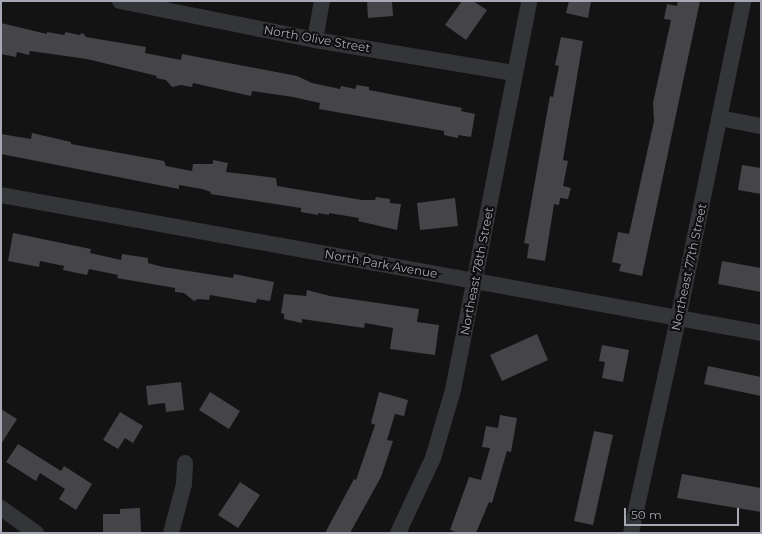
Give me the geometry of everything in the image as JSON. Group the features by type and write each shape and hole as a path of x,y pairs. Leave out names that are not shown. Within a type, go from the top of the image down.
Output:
{"street":[{"name":"North Olive Street","path":"120,1 315,40 515,73"},
{"path":"315,40 322,1"},
{"name":"Northeast 78th Street","path":"398,533 433,458 453,390 529,1"},
{"name":"Northeast 77th Street","path":"635,532 743,1"},
{"path":"719,118 761,126"},
{"name":"North Park Avenue","path":"1,195 761,333"},
{"path":"171,533 182,492 185,463"},
{"path":"1,508 36,533"}],"building":[{"path":"367,1 392,1 393,16 368,18"},
{"path":"462,1 473,1 487,10 466,40 445,25"},
{"path":"569,1 591,1 588,18 566,13"},
{"path":"678,1 700,1 642,276 619,271 621,264 612,262 618,232 629,234 654,121 653,103 671,20 664,19 667,4 677,6"},
{"path":"1,23 47,34 47,32 64,35 66,32 79,35 83,33 86,37 146,47 145,53 181,60 182,54 297,76 312,83 340,89 341,86 355,89 357,85 369,87 369,90 462,108 461,111 475,114 471,137 458,135 458,138 444,135 444,131 319,109 320,103 293,97 252,91 251,96 193,83 192,87 181,85 172,87 166,80 156,78 157,76 87,59 30,51 29,55 17,52 16,57 1,54"},
{"path":"561,37 583,41 563,160 568,161 563,186 571,188 568,199 560,198 559,205 554,204 545,261 527,258 529,244 524,243 550,96 553,97 559,66 555,65"},
{"path":"32,133 71,142 71,144 164,161 166,166 192,171 193,164 213,164 213,160 228,163 226,172 276,178 277,186 362,200 375,200 376,197 390,199 390,203 401,204 397,230 358,221 359,218 329,213 329,215 318,213 318,215 301,212 301,208 210,194 211,192 202,189 179,185 179,189 1,154 1,134 31,139"},
{"path":"742,165 761,168 761,194 738,190"},
{"path":"455,198 458,226 420,230 417,203"},
{"path":"13,233 91,249 90,253 121,260 122,254 148,258 148,263 163,267 233,278 234,274 274,282 270,301 257,299 256,303 210,295 209,300 198,299 194,301 184,293 175,292 175,288 117,278 118,275 89,269 87,275 63,270 64,266 40,261 39,267 8,261"},
{"path":"722,261 761,268 761,292 718,284"},
{"path":"307,290 330,296 419,309 417,322 439,325 435,355 390,349 393,328 365,323 364,328 302,319 302,323 284,319 284,314 281,313 284,294 306,296"},
{"path":"537,334 548,360 502,381 490,355"},
{"path":"602,345 629,350 623,382 602,378 605,362 599,361"},
{"path":"708,366 761,377 761,396 704,384"},
{"path":"181,382 184,410 166,412 165,403 148,405 146,386"},
{"path":"210,392 240,411 229,429 199,410"},
{"path":"379,392 408,400 404,416 395,414 387,440 393,441 381,477 350,533 325,533 354,479 356,480 375,425 371,423"},
{"path":"1,409 17,419 1,444"},
{"path":"120,412 143,426 133,443 125,438 118,449 103,440"},
{"path":"500,415 517,418 511,452 507,451 492,503 489,502 476,533 458,533 450,530 469,477 481,480 490,448 482,447 486,426 498,428"},
{"path":"594,431 613,435 593,525 574,521"},
{"path":"18,444 61,471 64,466 92,484 76,510 59,499 65,489 40,473 36,481 6,462"},
{"path":"682,474 761,488 761,512 677,498"},
{"path":"240,482 260,495 238,528 218,515"},
{"path":"140,508 141,533 103,533 103,514 120,514 120,509"}]}
